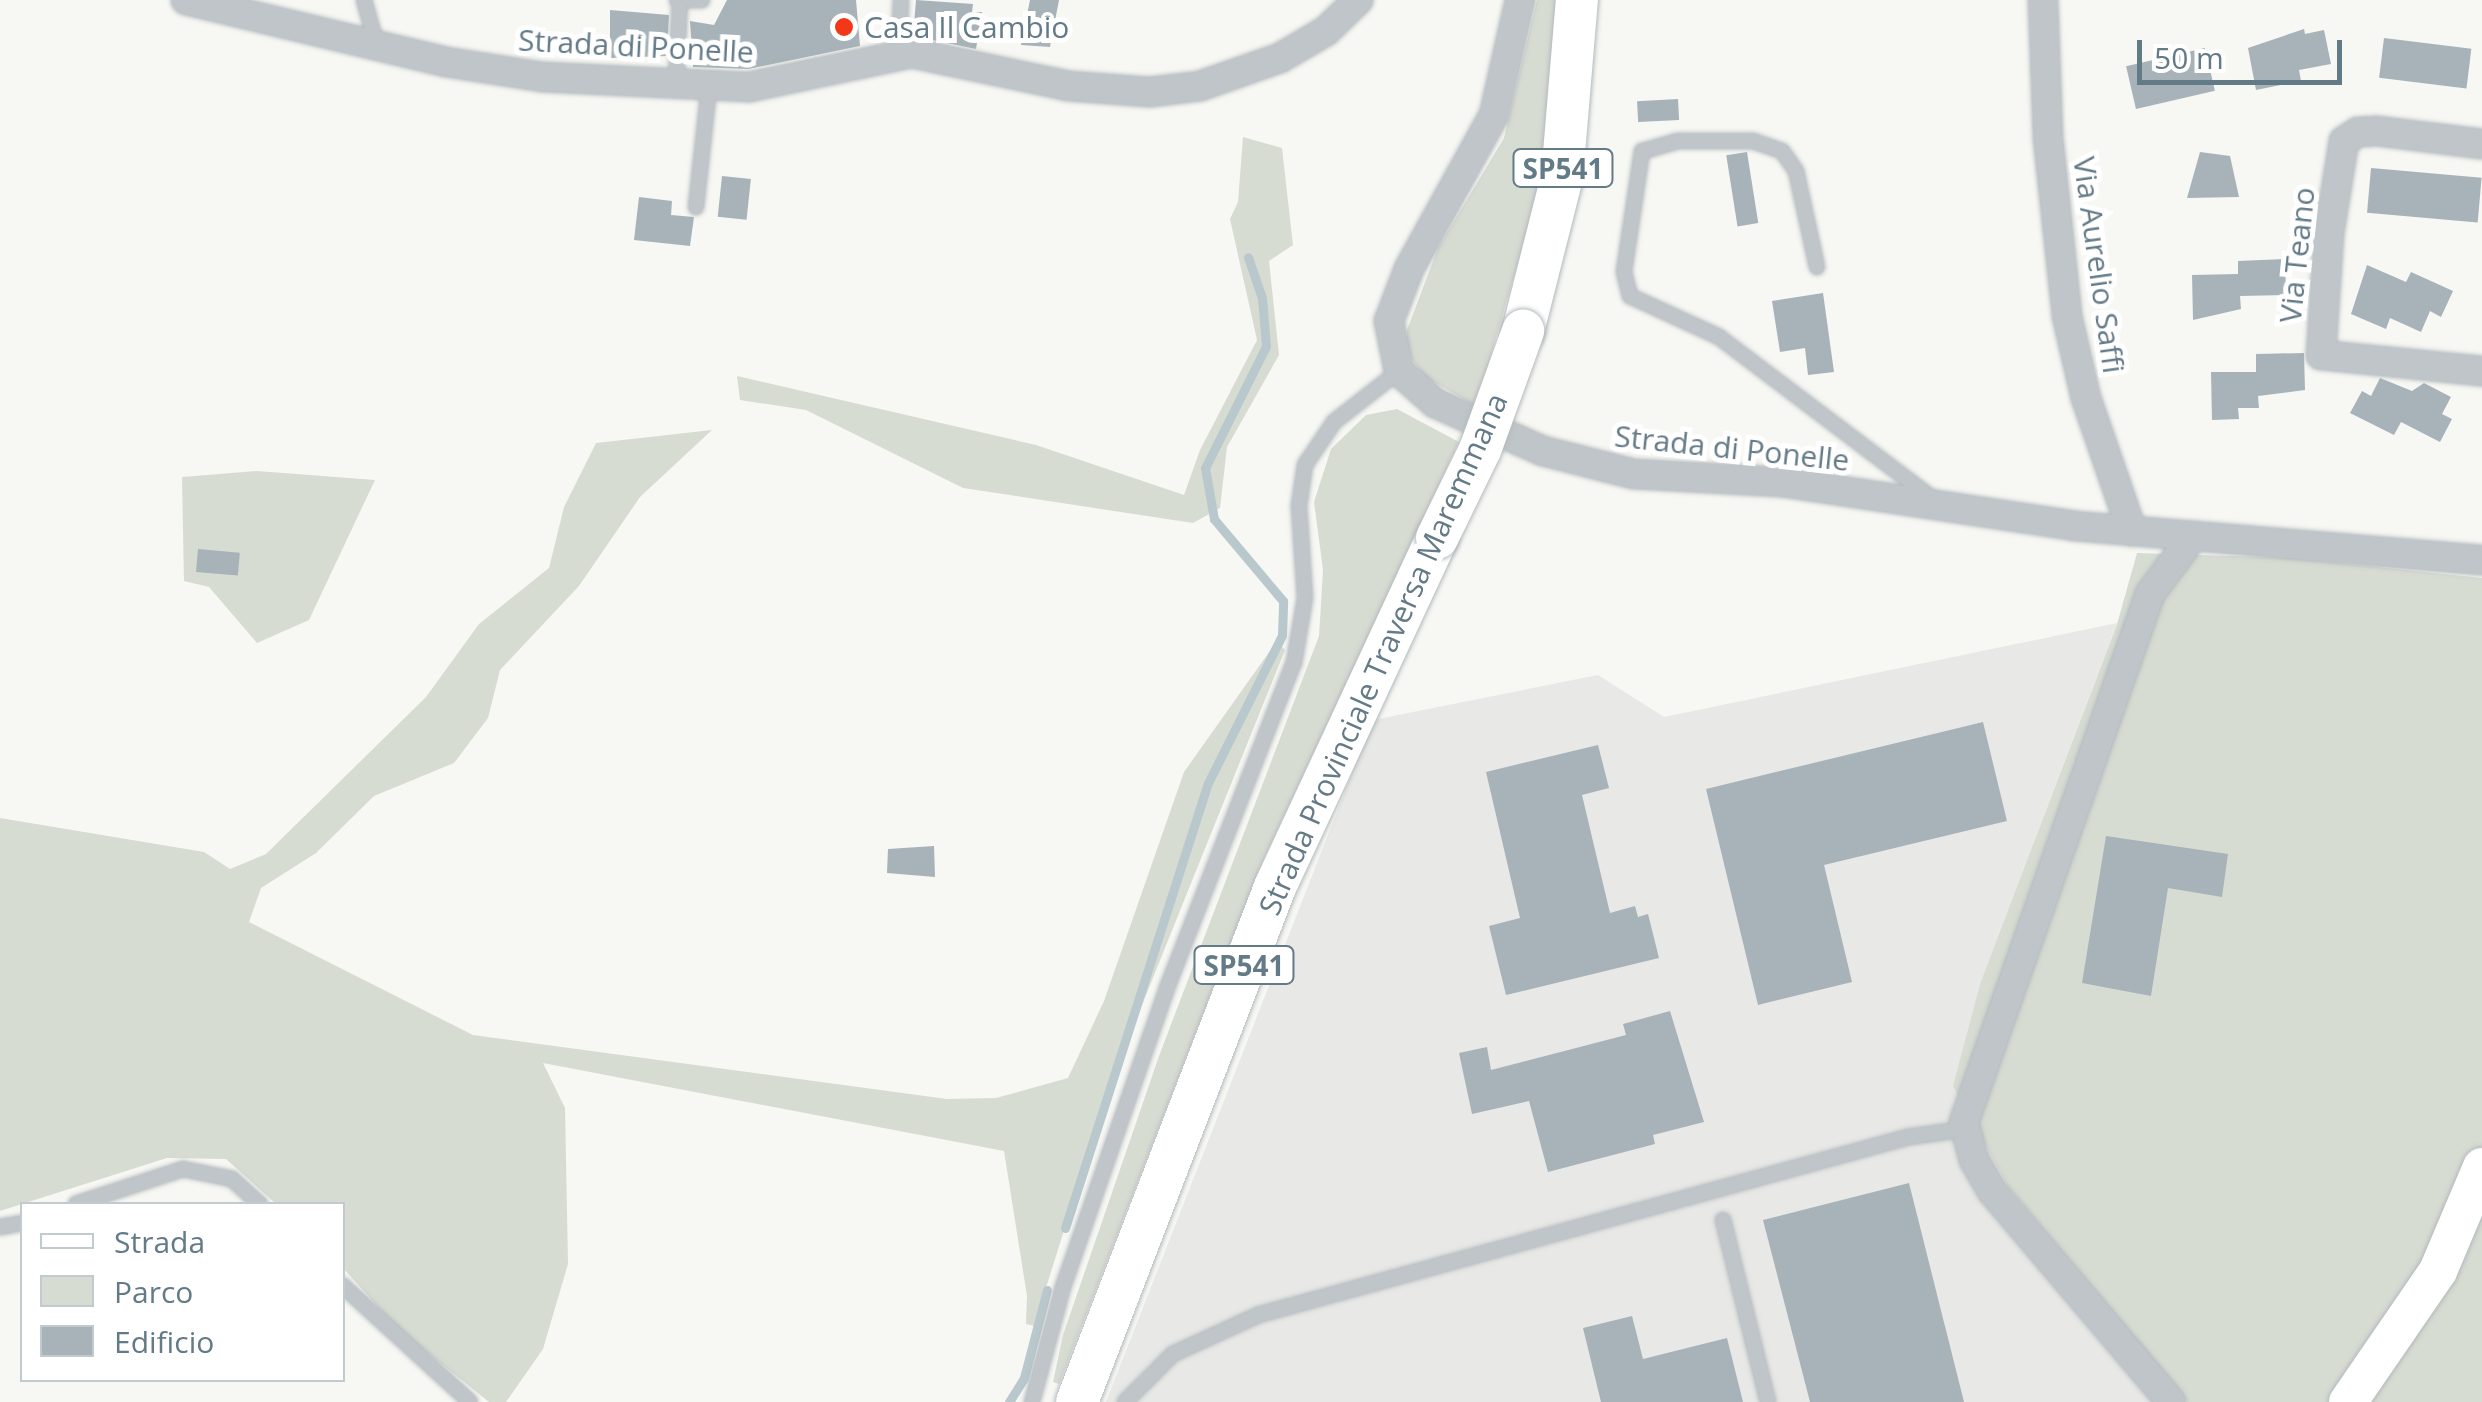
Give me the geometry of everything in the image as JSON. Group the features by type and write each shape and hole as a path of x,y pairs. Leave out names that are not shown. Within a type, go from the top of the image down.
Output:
{"main road":[{"name":"Strada Provinciale Traversa Maremmana","path":"1077,1402 1281,872 1480,450 1523,331 1562,177 1577,0"}],"street":[{"name":"Strada di Ponelle","path":"186,0 513,74 761,86 898,54 955,57 1082,88 1181,90 1292,53 1358,0"},
{"path":"1399,371 1389,338 1395,298 1494,115 1520,0"},
{"name":"Via Aurelio Saffi","path":"2044,0 2048,136 2067,316 2086,398 2132,531"},
{"name":"Via Teano","path":"2482,144 2376,131 2348,136 2329,234 2321,355 2482,371"},
{"name":"Strada di Ponelle","path":"1399,371 1416,391 1464,419 1588,465 1657,476 1782,482 1946,508 2132,531 2482,560"},
{"path":"2171,1402 1992,1191 1965,1129 1968,1096 2150,594 2193,536"},
{"path":"2348,1402 2429,1287 2482,1167"}],"lane":[{"path":"364,0 376,46"},
{"path":"676,84 678,0 702,0"},
{"path":"898,54 901,0"},
{"path":"696,207 709,86"},
{"path":"1817,267 1796,171 1782,151 1752,142 1678,141 1642,151 1624,272 1630,296 1719,337 1946,508"},
{"path":"1037,1401 1062,1286 1167,988 1294,663 1305,598 1299,506 1305,465 1334,422 1399,371"},
{"path":"1125,1402 1173,1354 1258,1315 1908,1137 1965,1129"},
{"path":"82,1202 183,1169 232,1179 258,1202"},
{"path":"1724,1220 1768,1402"},
{"path":"345,1287 470,1402"}],"shaded area":[{"path":"2117,623 1981,981 2000,1172 2187,1402 1106,1402 1373,720 1598,675 1664,717"}],"green space":[{"path":"1537,0 1557,0 1554,90 1538,194 1476,406 1425,377 1407,353 1407,330 1438,248 1504,138"},
{"path":"1243,137 1282,148 1293,245 1269,261 1279,355 1227,447 1220,508 1193,523 963,488 806,410 740,400 737,376 1036,445 1184,495 1200,450 1257,340 1230,219 1238,202"},
{"path":"1397,409 1459,442 1260,867 1059,1384 1053,1382 1063,1335 1159,1056 1319,636 1323,570 1314,502 1331,449 1366,415"},
{"path":"712,430 640,497 579,586 500,670 488,718 454,763 374,796 316,853 261,888 249,922 473,1035 947,1099 996,1098 1068,1078 1104,1001 1184,772 1277,641 1285,650 1109,1087 1034,1326 1026,1324 1027,1296 1004,1151 543,1063 565,1108 568,1264 543,1349 506,1402 489,1402 398,1329 345,1270 345,1202 274,1202 226,1159 167,1158 0,1211 0,818 204,852 230,869 266,854 426,697 479,624 549,568 564,507 596,443"},
{"path":"257,471 375,480 309,620 257,643 209,587 184,581 182,477"},
{"path":"2137,553 2292,558 2482,578 2482,1402 2187,1402 2008,1186 1953,1086 1981,981 2117,624"}],"building":[{"path":"727,0 856,0 860,46 748,69 693,67 690,21 714,25"},
{"path":"916,0 973,4 972,12 982,12 976,49 913,36"},
{"path":"1030,0 1059,0 1050,47 1021,45"},
{"path":"610,10 669,15 667,56 610,58"},
{"path":"2304,29 2305,34 2324,30 2331,64 2299,70 2301,81 2256,90 2248,48"},
{"path":"2384,38 2471,49 2466,88 2379,78"},
{"path":"2205,48 2215,91 2136,109 2126,66"},
{"path":"1678,99 1679,120 1638,122 1637,101"},
{"path":"1747,152 1758,223 1738,226 1726,155"},
{"path":"2200,152 2230,156 2239,197 2187,198"},
{"path":"2371,168 2482,178 2478,223 2367,213"},
{"path":"722,176 751,179 747,220 718,217"},
{"path":"639,197 672,201 671,215 694,217 690,246 634,240"},
{"path":"2285,259 2286,295 2240,296 2241,309 2193,320 2192,275 2238,274 2238,261"},
{"path":"2367,265 2406,282 2411,272 2453,291 2441,317 2430,311 2421,332 2390,318 2386,329 2351,314"},
{"path":"1823,293 1834,372 1808,375 1805,348 1780,352 1772,301"},
{"path":"2304,353 2305,390 2258,396 2259,408 2238,408 2239,419 2212,420 2211,372 2256,372 2256,354"},
{"path":"2380,378 2412,391 2424,383 2451,397 2442,414 2452,419 2440,442 2401,422 2394,435 2350,413 2362,391 2371,396"},
{"path":"198,549 240,553 238,576 196,572"},
{"path":"1983,722 2007,821 1824,865 1852,982 1758,1005 1706,789"},
{"path":"1598,745 1609,788 1582,795 1610,913 1635,906 1638,917 1648,914 1659,958 1506,995 1489,926 1520,918 1486,772"},
{"path":"2106,836 2228,854 2222,897 2168,888 2151,996 2082,983"},
{"path":"934,846 935,877 887,873 888,849"},
{"path":"1670,1011 1704,1122 1653,1135 1655,1144 1548,1172 1529,1101 1472,1114 1459,1053 1487,1047 1491,1070 1626,1035 1623,1024"},
{"path":"1909,1183 1964,1402 1810,1402 1763,1220"},
{"path":"1632,1316 1643,1359 1727,1338 1743,1402 1601,1402 1583,1328"}],"waterway":[{"path":"1065,1228 1208,783 1282,635 1283,601 1214,519 1205,468 1266,346 1262,298 1248,257"},
{"path":"1009,1402 1024,1378 1047,1290"}],"place":[{"name":"Casa Il Cambio","path":"844,27"}]}
